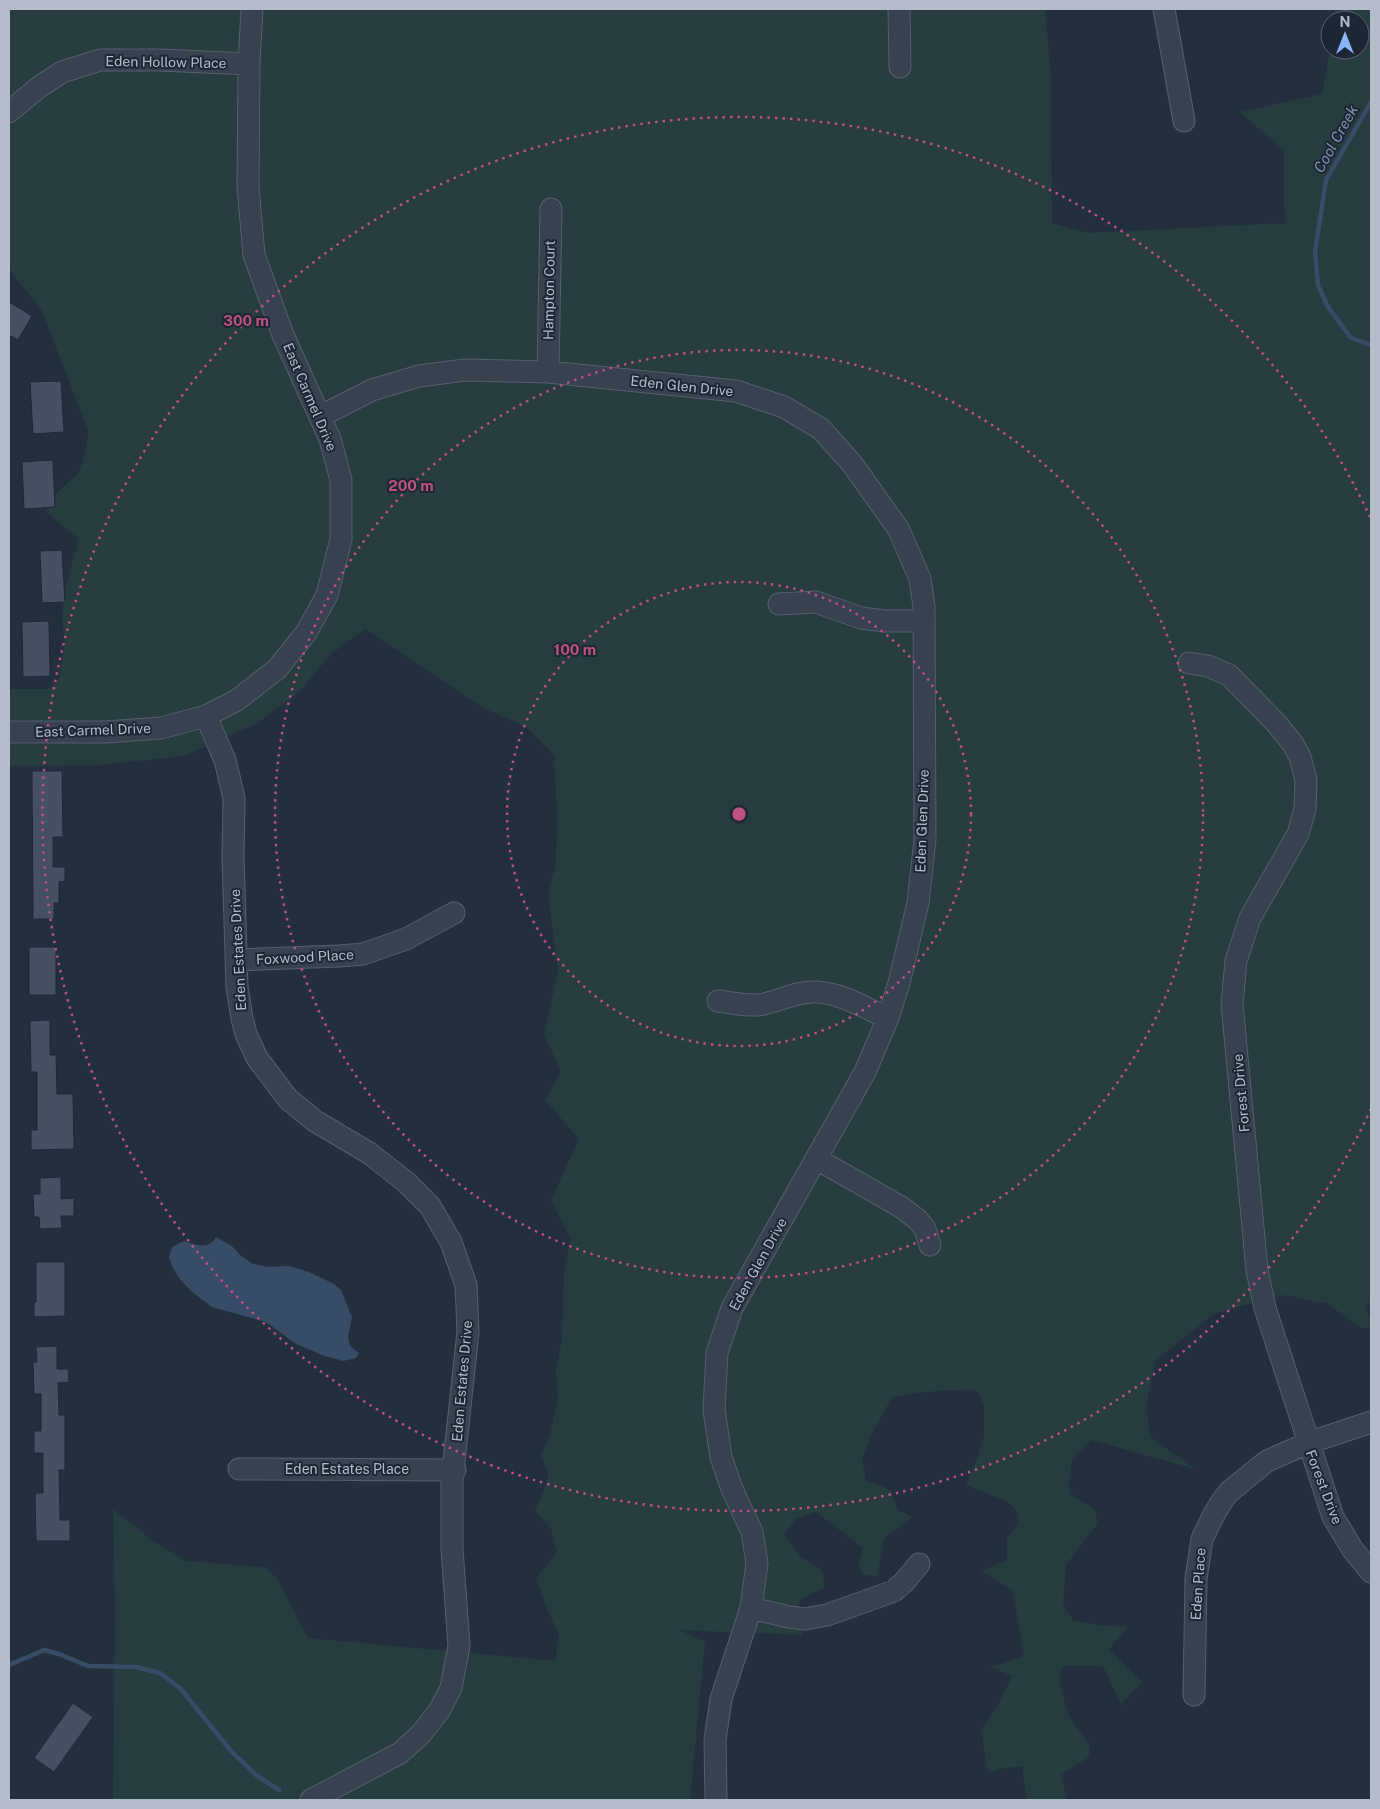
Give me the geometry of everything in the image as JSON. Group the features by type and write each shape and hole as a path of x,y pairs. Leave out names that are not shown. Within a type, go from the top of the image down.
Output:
{"street":[{"name":"East Carmel Drive","path":"9,732 106,732 161,728 206,716 237,700 277,668 306,633 327,595 341,539 342,480 330,439 283,336 254,255 248,187 249,64 252,9"},
{"path":"899,9 900,67"},
{"path":"1164,9 1184,121"},
{"name":"Eden Hollow Place","path":"9,112 39,87 62,72 100,60 159,60 249,64"},
{"name":"Hampton Court","path":"548,372 551,209"},
{"name":"Eden Glen Drive","path":"321,416 372,390 419,376 465,370 548,372 736,391 784,407 821,429 853,465 899,530 920,579 924,621 925,839 918,903 899,982 888,1018 865,1072 732,1308 717,1353 714,1410 721,1457 732,1489 752,1532 757,1563 751,1608 721,1699 715,1740 716,1800"},
{"path":"779,604 816,602 861,618 885,621 924,621"},
{"name":"Forest Drive","path":"1189,663 1208,666 1229,675 1277,724 1293,744 1300,757 1306,780 1305,808 1298,834 1250,918 1244,935 1236,961 1232,1004 1257,1270 1264,1308 1332,1517 1353,1550 1371,1572"},
{"name":"Eden Estates Drive","path":"206,716 225,760 234,798 233,857 237,987 246,1034 257,1058 288,1099 315,1121 369,1153 406,1182 430,1206 451,1242 466,1285 468,1332 452,1480 452,1549 459,1646 451,1688 439,1711 421,1734 400,1753 311,1800"},
{"name":"Foxwood Place","path":"237,960 363,954 406,939 454,913"},
{"path":"718,1001 752,1005 774,1001 795,994 819,992 839,996 888,1018"},
{"path":"817,1159 901,1207 918,1220 925,1229 930,1245"},
{"name":"Eden Place","path":"1194,1695 1196,1579 1202,1539 1213,1516 1229,1492 1267,1461 1308,1443 1371,1422"},
{"name":"Eden Estates Place","path":"239,1469 454,1470"},
{"path":"751,1608 805,1619 827,1615 894,1591 906,1581 919,1564"}],"green space":[{"path":"9,9 1045,9 1051,77 1052,223 1087,233 1286,223 1284,151 1240,112 1321,94 1323,92 1328,60 1370,60 1370,10 1335,10 1371,9 1371,1302 1365,1306 1371,1319 1371,1327 1361,1328 1328,1304 1285,1295 1215,1313 1155,1361 1146,1408 1151,1438 1195,1469 1091,1440 1072,1459 1069,1481 1070,1494 1094,1509 1098,1523 1066,1565 1063,1605 1073,1620 1096,1625 1128,1627 1109,1649 1142,1682 1121,1705 1103,1666 1063,1666 1059,1682 1069,1716 1090,1746 1089,1757 1061,1775 1067,1800 1027,1800 1022,1766 999,1769 988,1773 981,1730 999,1703 1012,1676 991,1667 1024,1656 1013,1590 981,1571 1007,1560 1007,1538 1017,1526 1019,1514 1008,1502 966,1485 984,1435 984,1406 977,1390 966,1390 934,1391 892,1397 870,1438 862,1460 866,1480 888,1489 898,1510 912,1517 884,1539 877,1576 862,1575 858,1565 863,1548 816,1512 797,1518 784,1534 800,1556 823,1571 824,1588 799,1600 802,1635 679,1630 705,1642 690,1800 113,1800 115,1610 113,1509 152,1540 186,1561 264,1567 277,1578 308,1638 555,1661 559,1635 536,1578 557,1552 551,1529 535,1511 549,1476 541,1455 550,1435 558,1398 556,1370 562,1339 564,1270 571,1240 551,1200 579,1139 545,1100 561,1071 544,1035 558,972 548,893 556,864 557,816 554,755 527,728 480,706 365,629 331,654 299,692 256,724 184,756 100,765 9,766 9,689 48,689 59,679 65,642 62,621 63,597 79,539 46,512 55,495 80,471 89,433 41,309 9,270"}],"water":[{"path":"216,1237 232,1246 240,1255 253,1264 268,1267 289,1266 309,1272 334,1284 341,1290 352,1317 348,1337 350,1346 359,1353 356,1358 343,1361 322,1355 296,1344 266,1322 212,1307 191,1291 179,1278 172,1266 169,1257 172,1247 184,1241 197,1245 206,1245 210,1244"}],"building":[{"path":"9,302 32,316 18,340 9,335"},
{"path":"61,381 64,432 33,434 30,382"},
{"path":"53,460 55,507 24,509 22,462"},
{"path":"62,550 65,602 42,603 40,551"},
{"path":"49,621 50,676 23,677 22,622"},
{"path":"32,771 62,771 63,837 53,837 53,867 65,867 65,881 59,882 59,903 54,903 54,919 33,919"},
{"path":"29,947 56,947 56,995 29,995"},
{"path":"50,1020 50,1055 56,1055 57,1094 73,1094 74,1149 31,1150 31,1130 37,1130 37,1072 31,1072 30,1021"},
{"path":"61,1177 61,1199 74,1198 74,1216 61,1216 62,1228 40,1229 39,1217 34,1217 33,1194 40,1194 40,1178"},
{"path":"36,1262 65,1262 65,1316 34,1317"},
{"path":"57,1346 57,1369 68,1369 69,1382 58,1383 59,1415 65,1415 65,1470 59,1470 60,1520 70,1520 70,1541 36,1541 35,1493 43,1493 43,1453 34,1453 34,1431 41,1431 41,1394 34,1394 33,1362 37,1362 36,1347"},
{"path":"73,1703 93,1717 54,1772 34,1758"}],"waterway":[{"name":"Cool Creek","path":"1371,102 1326,180 1315,252 1318,285 1328,307 1351,338 1371,345"},
{"path":"9,1665 44,1650 88,1666 136,1667 160,1673 181,1689 230,1750 256,1775 279,1790"}]}
